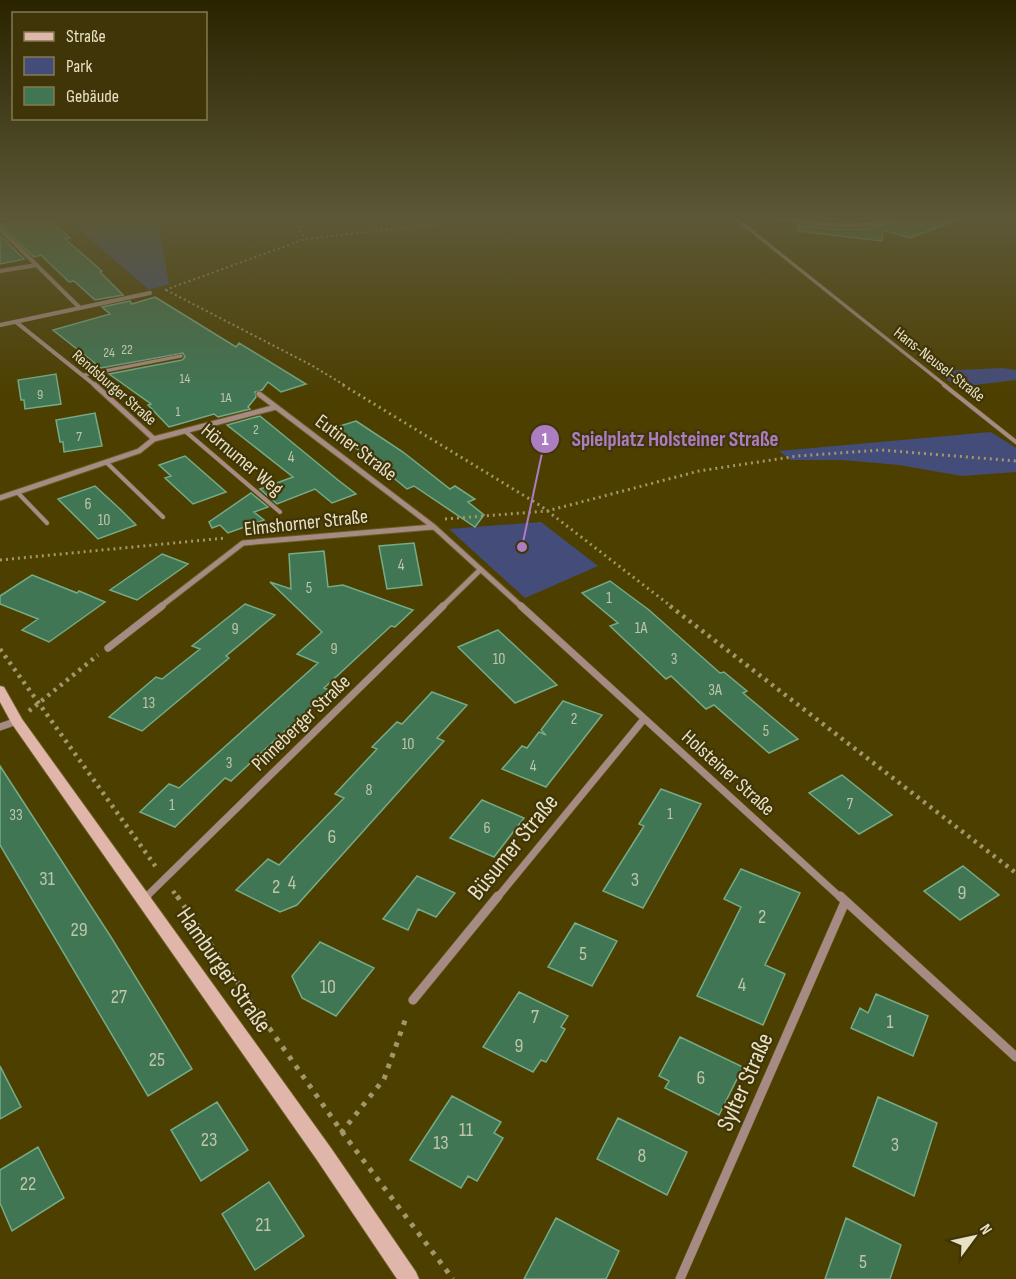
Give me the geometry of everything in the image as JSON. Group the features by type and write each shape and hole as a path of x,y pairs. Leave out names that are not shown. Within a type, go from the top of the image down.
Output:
{"street":[{"path":"49,277 80,308"},
{"path":"0,326 150,293"},
{"name":"Rendsburger Straße","path":"0,498 139,451 154,439 84,375 16,322"},
{"name":"Eutiner Straße","path":"259,394 417,513"},
{"path":"154,439 276,407"},
{"name":"Holsteiner Straße","path":"417,513 1016,1057"},
{"name":"Elmshorner Straße","path":"108,648 243,543 434,527"},
{"name":"Pinneberger Straße","path":"144,899 480,570"},
{"name":"Hamburger Straße","path":"0,690 16,721 324,1154 409,1279"},
{"name":"Büsumer Straße","path":"413,1000 644,719"},
{"path":"0,727 16,721"},
{"name":"Sylter Straße","path":"680,1279 846,902"}],"lane":[{"name":"Hans-Neusel-Straße","path":"808,277 1016,442"},
{"path":"84,375 181,356"},
{"name":"Hörnumer Weg","path":"185,431 280,512"},
{"path":"106,462 163,517"},
{"path":"18,493 47,523"}],"path":[{"path":"150,293 166,290 202,277"},
{"path":"166,290 310,365 547,511 1016,873"},
{"path":"425,520 547,511 699,471 798,456 881,450 1016,460"},
{"path":"0,560 226,537"},
{"path":"16,721 108,648"},
{"path":"0,649 342,1132 453,1279"},
{"path":"324,1154 384,1079 413,1000"}],"green space":[{"path":"134,277 168,277 169,284 149,290"},
{"path":"1003,368 1016,370 1016,380 957,387 936,371"},
{"path":"991,432 1016,448 1016,472 962,476 899,465 842,460 791,460 779,451"},
{"path":"541,522 598,566 525,598 449,529"}],"building":[{"path":"63,277 105,277 123,295 95,300 74,281 69,282"},
{"path":"155,297 236,347 239,343 306,384 281,392 268,382 262,390 255,392 256,397 248,407 250,409 218,417 214,414 169,427 148,405 151,404 109,374 182,360 185,357 183,353 101,368 53,330 110,314 102,307 130,301 132,304"},
{"path":"56,374 61,404 25,409 18,380"},
{"path":"95,413 102,446 64,452 56,420"},
{"path":"260,416 356,494 332,503 315,489 277,504 260,489 293,477 227,425"},
{"path":"356,421 403,452 450,489 455,486 475,499 468,502 484,515 475,527 414,486 407,489 390,475 392,475 330,429"},
{"path":"185,456 226,492 193,504 165,478 171,476 159,465"},
{"path":"95,486 136,525 98,539 58,499"},
{"path":"251,493 268,507 254,512 264,520 228,533 220,525 212,528 209,522"},
{"path":"414,543 422,585 387,589 379,546"},
{"path":"324,551 328,587 343,585 413,610 395,627 391,626 324,688 329,690 231,781 225,778 175,827 140,812 169,784 179,788 318,663 297,654 322,632 270,582 291,589 289,554"},
{"path":"162,554 188,564 137,600 110,590"},
{"path":"32,575 105,602 49,642 22,630 38,619 0,604 0,596"},
{"path":"610,581 649,610 720,673 724,672 747,691 743,693 798,739 769,753 714,705 706,709 671,676 666,679 610,626 618,623 582,593"},
{"path":"245,604 275,615 226,656 229,658 142,731 109,717 156,677 162,679 200,649 192,646"},
{"path":"498,630 557,685 515,703 458,647"},
{"path":"432,692 467,705 437,738 444,741 297,905 280,912 236,890 268,859 279,865 344,798 335,794 377,749 372,747 397,722 402,724"},
{"path":"563,701 602,715 546,787 502,769 522,746 527,748 539,732 546,735 541,730"},
{"path":"0,766 111,937 192,1069 148,1096 0,845"},
{"path":"842,775 892,815 859,834 809,793"},
{"path":"661,789 701,804 643,908 603,891 644,826 639,824"},
{"path":"482,800 524,818 494,857 450,838"},
{"path":"963,866 999,895 960,920 924,891"},
{"path":"741,869 800,893 765,965 785,974 763,1025 697,996 741,907 724,899"},
{"path":"417,876 455,893 436,917 418,909 408,930 383,919"},
{"path":"575,923 617,941 592,986 548,967"},
{"path":"320,942 374,968 336,1016 302,998 292,976"},
{"path":"519,992 568,1016 561,1027 565,1029 546,1062 541,1060 533,1072 483,1047"},
{"path":"876,994 928,1016 913,1056 851,1028 860,1008 868,1013"},
{"path":"680,1037 743,1067 719,1115 665,1088 669,1081 659,1076"},
{"path":"0,1066 21,1107 0,1119"},
{"path":"452,1096 501,1122 494,1133 503,1138 477,1181 468,1176 461,1188 410,1160"},
{"path":"878,1097 937,1123 914,1196 853,1166"},
{"path":"217,1102 248,1150 201,1181 171,1130"},
{"path":"618,1118 687,1152 667,1195 597,1159"},
{"path":"38,1147 64,1198 12,1231 0,1203 0,1170"},
{"path":"269,1182 304,1236 255,1270 222,1214"},
{"path":"556,1218 619,1251 606,1279 524,1279"},
{"path":"846,1218 901,1245 890,1279 825,1279"}],"place":[{"name":"Spielplatz Holsteiner Straße","path":"522,547"}]}
